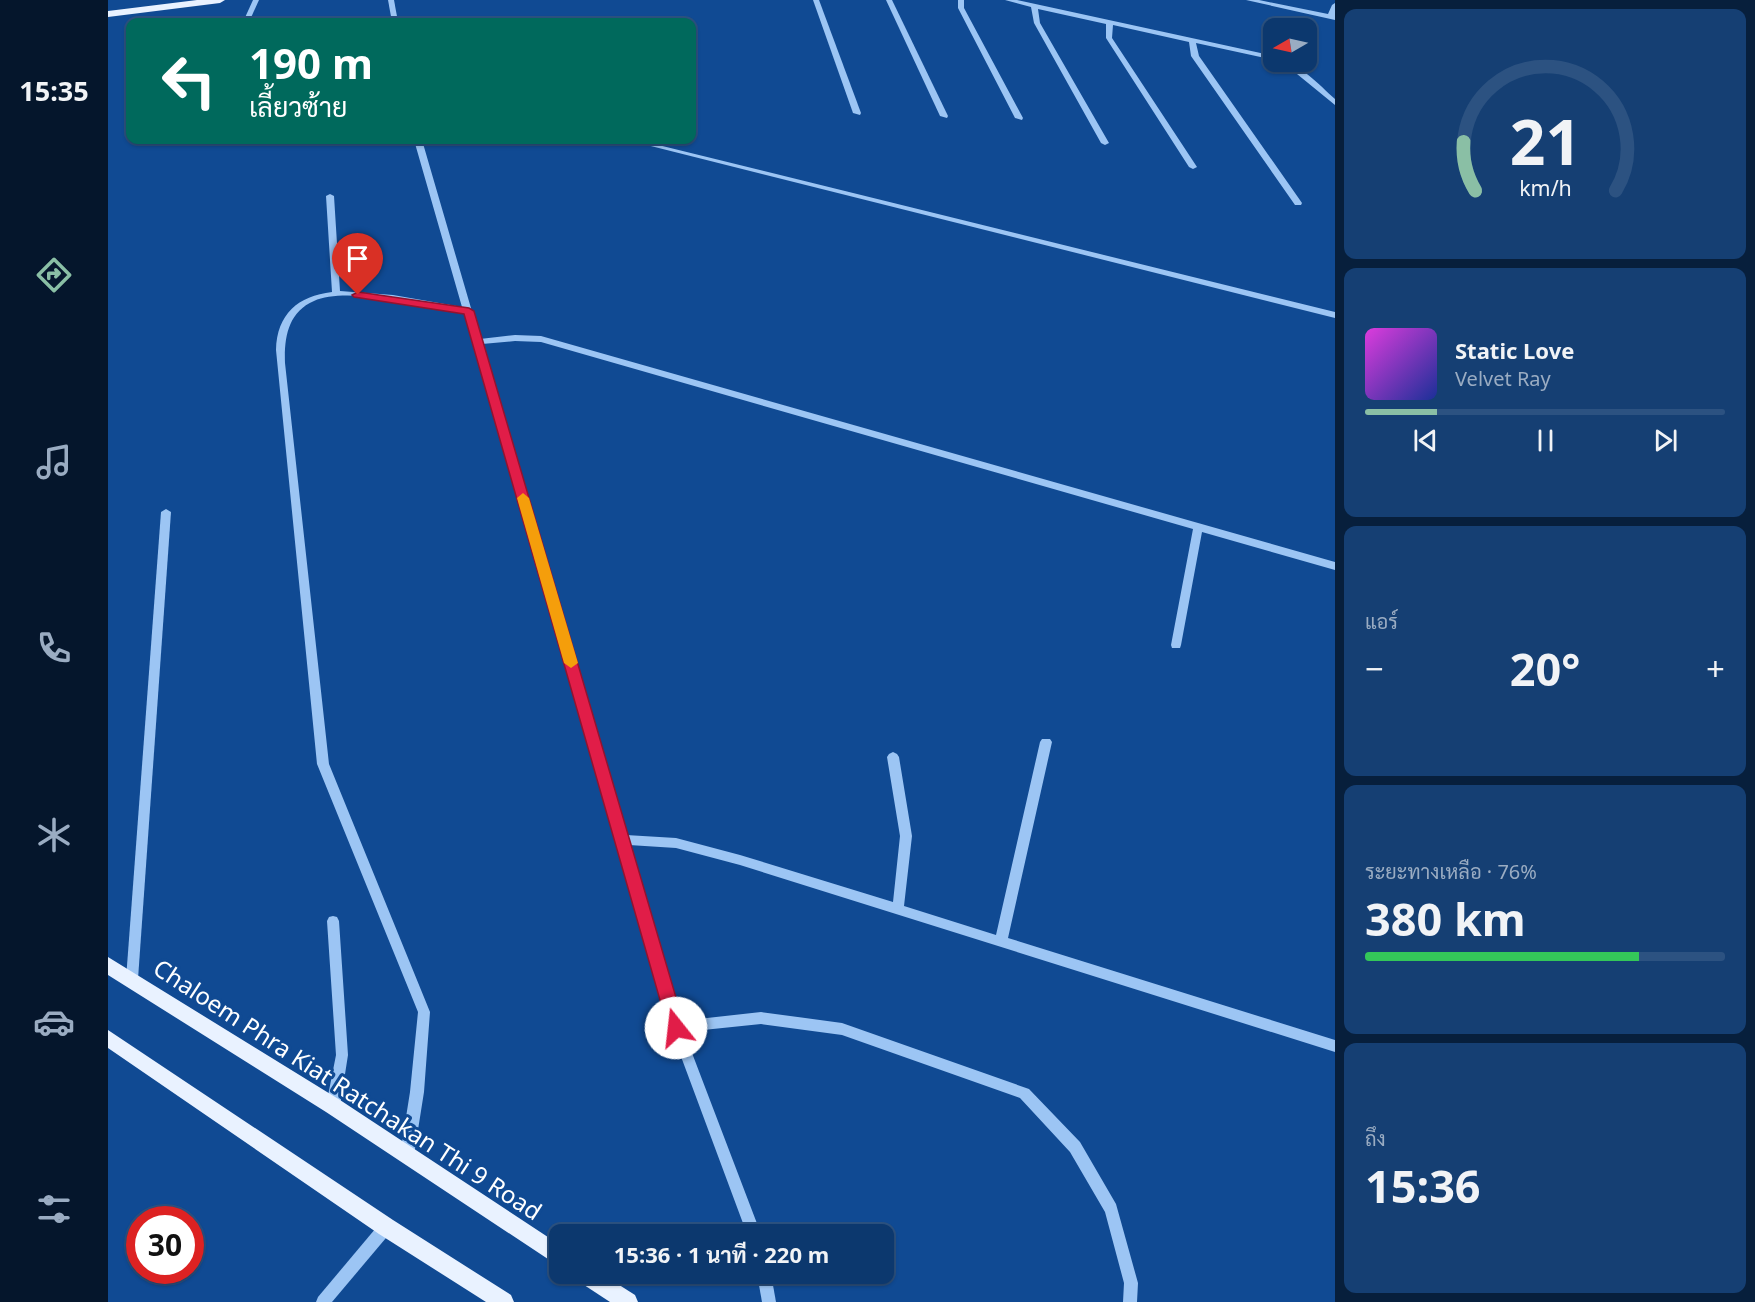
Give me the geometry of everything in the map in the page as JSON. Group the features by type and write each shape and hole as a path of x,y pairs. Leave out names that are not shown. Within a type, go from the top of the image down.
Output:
{"main road":[{"path":"108,14 220,0"},
{"name":"Chaloem Phra Kiat Ratchakan Thi 9 Road","path":"108,965 333,1106 549,1250"},
{"path":"108,1038 386,1227 504,1302"},
{"path":"600,1284 628,1302"}],"street":[{"path":"248,18 256,0"},
{"path":"391,0 394,18"},
{"path":"816,0 857,113"},
{"path":"889,0 944,116"},
{"path":"961,0 961,8 1019,118"},
{"path":"1008,0 1263,56"},
{"path":"1249,0 1332,18 1335,4"},
{"path":"1034,6 1037,23 1105,143"},
{"path":"1110,22 1109,38 1193,167"},
{"path":"1192,40 1195,56 1298,203"},
{"path":"1300,72 1335,103"},
{"path":"419,144 676,1028 750,1224"},
{"path":"647,144 1335,315"},
{"path":"330,196 336,293"},
{"path":"407,1155 417,1092 424,1012 323,764 283,389 281,337 288,319 299,305 316,296 336,293 379,297 469,311"},
{"path":"477,342 515,338 541,339 1335,566"},
{"path":"132,979 166,512"},
{"path":"1176,645 1198,527"},
{"path":"1000,941 1046,742"},
{"path":"893,757 906,836 898,909"},
{"path":"623,840 676,843 740,860 1335,1046"},
{"path":"333,921 342,1054 333,1106"},
{"path":"676,1028 761,1018 842,1029 1024,1093 1075,1147 1111,1209 1131,1283 1130,1302"},
{"path":"322,1302 386,1227"},
{"path":"766,1284 769,1302"}],"slow traffic":[{"path":"523,498 571,663"}],"route":[{"path":"358,295 469,311 676,1028"}]}
